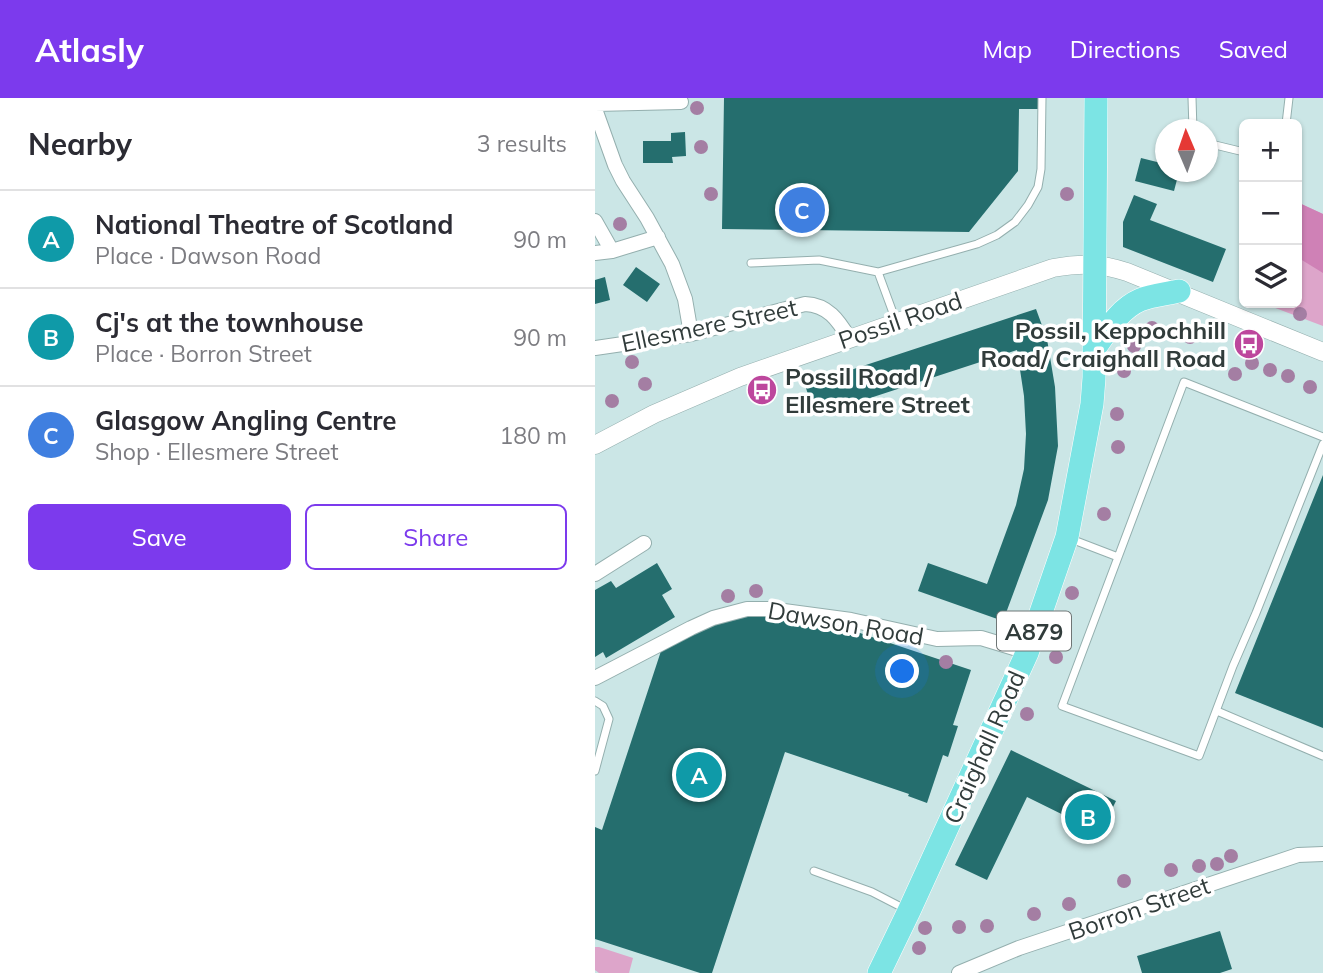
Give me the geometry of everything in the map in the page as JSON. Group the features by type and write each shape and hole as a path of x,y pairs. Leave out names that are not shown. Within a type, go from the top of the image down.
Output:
{"main road":[{"name":"A879","path":"1096,98 1096,264"},
{"name":"Craighall Road","path":"879,973 1027,653 1067,537 1092,404 1096,264"},
{"path":"1094,349 1129,306 1148,297 1178,291"}],"street":[{"path":"595,104 681,102"},
{"path":"595,110 615,165 672,264 685,299 691,334"},
{"path":"595,221 612,251"},
{"path":"595,253 612,251 658,237"},
{"name":"Possil Road","path":"595,445 654,414 740,377 1053,268 1080,264 1096,264 1127,272 1323,352"},
{"name":"Ellesmere Street","path":"595,348 691,334 805,304 813,304 832,314 849,338"},
{"path":"595,573 644,543"},
{"name":"Dawson Road","path":"595,678 713,618 747,609 769,609 840,619 937,639 981,638 1027,653"},
{"name":"Borron Street","path":"958,973 1019,948 1298,855 1323,854"}],"lane":[{"path":"751,263 818,260 878,272 977,244 997,235 1015,222 1038,187 1041,169 1042,98"},
{"path":"1192,98 1193,119"},
{"path":"1287,119 1289,98"},
{"path":"1218,146 1239,151"},
{"path":"878,272 896,321"},
{"path":"1323,437 1184,383 1062,706 1199,756 1323,444"},
{"path":"1067,537 1118,557"},
{"path":"595,701 603,706 609,719 595,771"},
{"path":"1217,711 1323,756"},
{"path":"814,870 873,891 909,912"}],"shaded area":[{"path":"1302,204 1323,214 1323,326 1275,308 1302,308"},
{"path":"1302,204 1323,214 1323,273 1302,260"},
{"path":"595,947 633,958 629,973 599,973 595,970"}],"building":[{"path":"724,98 1040,98 1040,109 1019,109 1018,171 969,232 722,229"},
{"path":"685,132 686,156 672,157 673,163 643,163 643,141 671,141 671,133"},
{"path":"1141,158 1155,162 1155,182 1176,182 1174,191 1135,181"},
{"path":"1134,195 1157,204 1150,220 1226,249 1213,282 1123,247 1123,222"},
{"path":"636,267 660,284 647,302 623,285"},
{"path":"605,277 610,300 595,304 595,280"},
{"path":"1036,309 1047,339 1055,387 1058,446 1048,500 1003,621 918,591 928,563 987,584 1016,505 1024,469 1024,396 1017,350 815,416 805,385"},
{"path":"1323,475 1323,728 1235,693"},
{"path":"657,563 672,589 662,595 675,617 606,658 603,652 595,657 595,590 611,581 616,588"},
{"path":"752,614 827,622 971,670 953,725 958,726 948,757 943,755 927,803 908,796 909,794 785,752 712,973 700,973 595,939 595,827 602,830 662,648 714,623"},
{"path":"1011,750 1116,801 1100,833 1027,797 987,880 955,865"},
{"path":"1220,931 1232,969 1220,973 1142,973 1137,956"}],"place":[{"name":"Glasgow Angling Centre","path":"802,210"},
{"name":"Possil, Keppochhill Road/ Craighall Road","path":"1249,344"},
{"name":"Possil Road / Ellesmere Street","path":"762,390"},
{"name":"National Theatre of Scotland","path":"699,775"},
{"name":"Cj's at the townhouse","path":"1088,817"}]}
